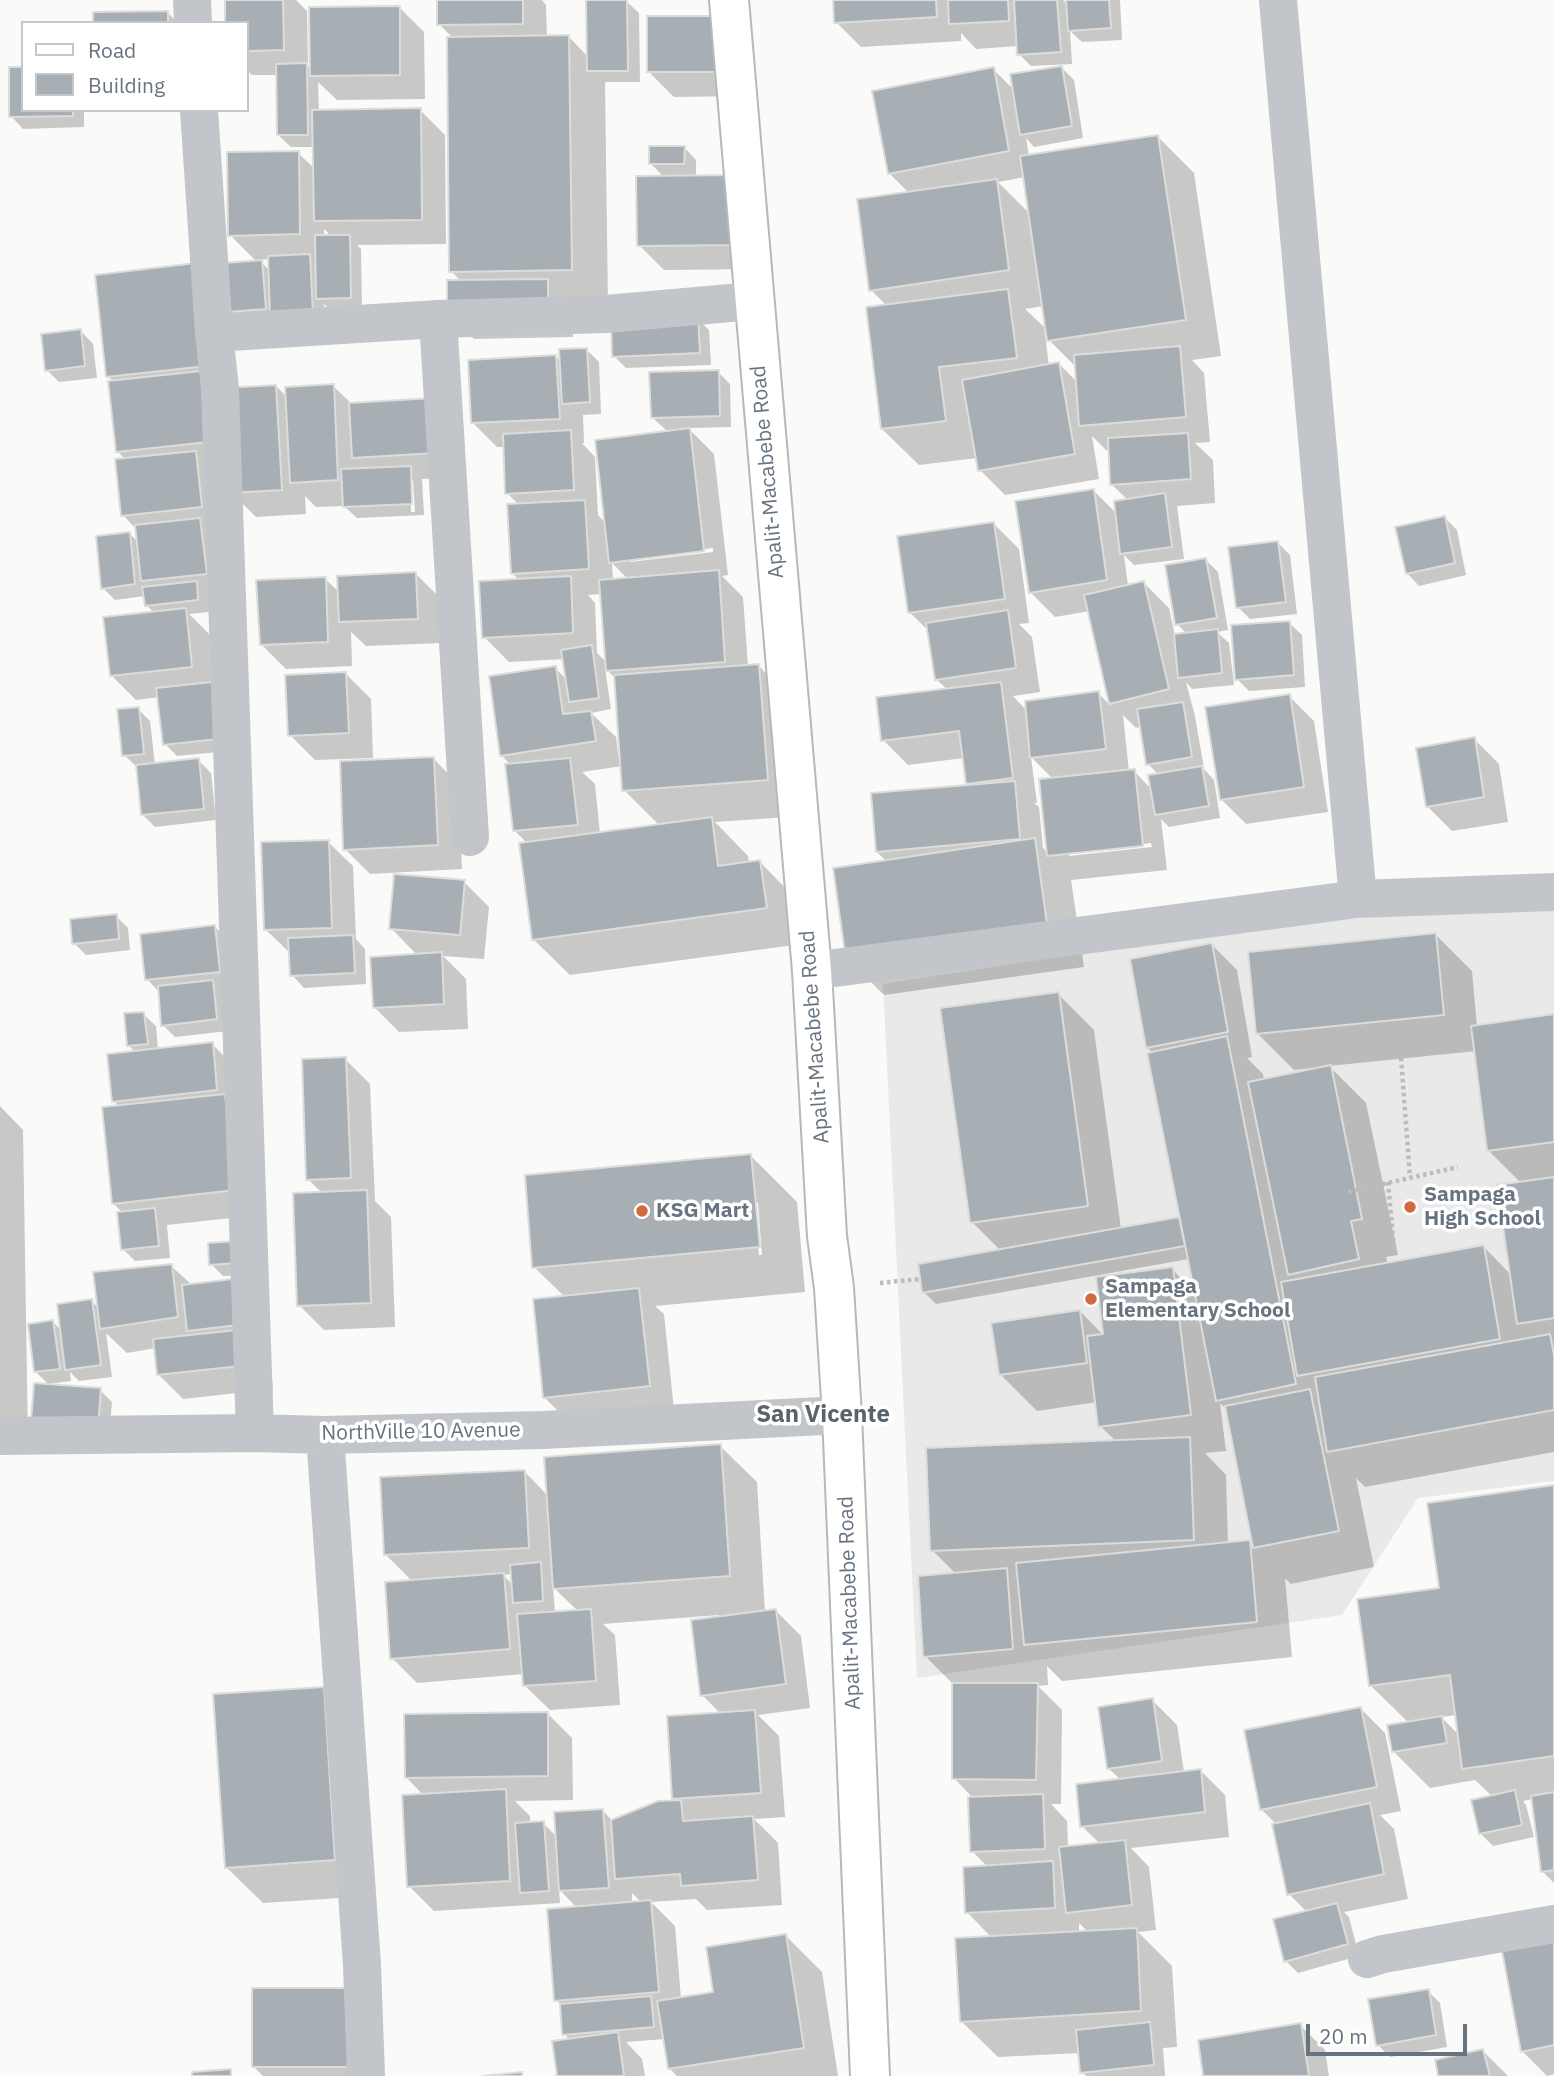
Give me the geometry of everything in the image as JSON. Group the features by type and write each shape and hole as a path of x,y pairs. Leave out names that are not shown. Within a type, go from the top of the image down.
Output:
{"main road":[{"name":"Apalit-Macabebe Road","path":"729,0 812,971 827,1236 834,1288 842,1415 870,2076"}],"street":[{"path":"192,0 193,21"},
{"path":"1278,0 1358,900"},
{"path":"199,112 220,389 255,1433"},
{"path":"214,333 438,319 606,314 753,301"},
{"path":"438,319 470,837"},
{"path":"812,971 1358,900 1554,891"},
{"name":"NorthVille 10 Avenue","path":"0,1436 255,1433 325,1435 557,1429 842,1415"},
{"path":"325,1435 362,1965 366,2076"},
{"path":"1367,1959 1554,1924"}],"path":[{"path":"1400,1044 1410,1177"},
{"path":"1349,1192 1458,1167"},
{"path":"1388,1182 1394,1248"}],"shaded area":[{"name":"Sampaga Elementary School","path":"1554,900 1554,1481 1418,1498 1342,1615 917,1678 883,984 1216,932"}],"building":[{"path":"225,0 283,0 284,50 248,51 248,21 225,21"},
{"path":"437,0 523,0 523,24 437,25"},
{"path":"586,0 627,0 628,71 587,71"},
{"path":"833,0 936,0 937,17 834,23"},
{"path":"948,0 1008,0 1009,21 949,24"},
{"path":"1014,0 1057,0 1061,52 1017,55"},
{"path":"1066,0 1109,0 1111,28 1068,31"},
{"path":"400,6 400,75 310,76 309,7"},
{"path":"168,11 168,21 93,21 93,12"},
{"path":"647,16 720,16 721,72 647,72"},
{"path":"569,35 572,270 449,272 447,37"},
{"path":"307,63 308,135 277,135 276,64"},
{"path":"1062,66 1072,126 1020,135 1010,74"},
{"path":"9,67 21,67 21,112 73,112 73,116 9,117"},
{"path":"994,67 1009,151 888,174 872,91"},
{"path":"421,108 422,220 314,221 312,110"},
{"path":"1158,135 1186,320 1047,341 1020,156"},
{"path":"649,146 685,146 684,164 649,164"},
{"path":"299,151 300,234 228,236 227,152"},
{"path":"739,175 740,245 637,246 636,176"},
{"path":"997,179 1009,270 869,291 857,199"},
{"path":"315,235 350,235 351,298 316,299"},
{"path":"310,254 313,314 270,317 268,256"},
{"path":"262,260 266,309 227,312 224,263"},
{"path":"196,263 207,366 106,377 95,275"},
{"path":"548,279 548,313 447,315 447,280"},
{"path":"1008,289 1017,358 939,367 946,421 881,429 866,307"},
{"path":"698,316 700,353 612,357 611,320"},
{"path":"81,329 85,366 45,371 41,334"},
{"path":"1180,346 1186,417 1079,426 1074,355"},
{"path":"587,348 590,402 562,404 559,349"},
{"path":"556,355 560,419 471,423 468,360"},
{"path":"1059,362 1075,454 978,471 962,380"},
{"path":"719,370 720,416 651,418 649,372"},
{"path":"201,371 208,442 116,452 108,381"},
{"path":"334,384 338,480 290,483 285,387"},
{"path":"276,385 282,490 229,493 224,388"},
{"path":"434,398 436,453 352,458 349,403"},
{"path":"690,428 704,551 609,563 595,440"},
{"path":"571,430 574,490 505,494 503,434"},
{"path":"1188,433 1191,479 1110,485 1108,438"},
{"path":"196,451 202,507 121,516 115,459"},
{"path":"411,466 412,504 343,507 341,469"},
{"path":"1094,489 1107,580 1029,593 1015,501"},
{"path":"1165,493 1172,547 1120,554 1114,501"},
{"path":"585,500 589,569 511,574 507,504"},
{"path":"1445,516 1455,563 1406,574 1395,527"},
{"path":"200,518 207,574 141,581 135,525"},
{"path":"994,522 1005,599 908,613 897,536"},
{"path":"130,532 135,584 101,589 96,536"},
{"path":"1278,541 1286,602 1236,608 1228,547"},
{"path":"1206,558 1217,618 1175,625 1165,565"},
{"path":"719,570 725,662 606,671 599,580"},
{"path":"416,572 418,619 339,622 337,576"},
{"path":"571,576 573,633 482,638 479,581"},
{"path":"326,577 328,642 260,645 256,580"},
{"path":"197,581 198,600 145,606 142,587"},
{"path":"1144,581 1169,689 1109,704 1084,595"},
{"path":"186,608 192,667 110,676 103,617"},
{"path":"1008,610 1016,668 935,680 926,623"},
{"path":"1290,621 1294,675 1235,680 1231,625"},
{"path":"1218,629 1222,673 1178,678 1174,634"},
{"path":"592,645 599,698 569,702 561,650"},
{"path":"759,664 768,780 622,791 614,675"},
{"path":"556,666 563,714 591,711 596,741 500,756 489,676"},
{"path":"346,672 349,733 288,736 285,675"},
{"path":"212,682 218,739 163,745 156,688"},
{"path":"1001,682 1013,778 966,784 959,731 881,741 876,697"},
{"path":"1099,691 1106,749 1030,758 1025,701"},
{"path":"1290,694 1304,787 1220,800 1205,707"},
{"path":"1183,702 1192,757 1146,765 1137,709"},
{"path":"139,707 144,754 122,756 117,709"},
{"path":"1475,737 1484,797 1426,807 1416,748"},
{"path":"434,757 438,845 343,850 340,761"},
{"path":"199,758 204,809 141,815 136,765"},
{"path":"570,758 578,825 513,831 505,764"},
{"path":"1202,766 1209,806 1155,815 1148,775"},
{"path":"1135,769 1143,846 1047,856 1039,779"},
{"path":"1015,781 1020,839 876,852 871,793"},
{"path":"712,817 718,866 760,860 767,908 532,940 519,843"},
{"path":"1035,838 1048,931 846,960 833,868"},
{"path":"329,840 332,928 264,930 261,842"},
{"path":"394,874 465,880 460,935 389,929"},
{"path":"117,914 119,939 72,944 70,919"},
{"path":"215,925 220,972 145,980 140,934"},
{"path":"1436,933 1444,1015 1256,1034 1248,952"},
{"path":"353,935 355,973 290,976 288,938"},
{"path":"1212,943 1228,1032 1146,1048 1130,959"},
{"path":"442,952 444,1004 373,1008 370,957"},
{"path":"213,980 217,1019 161,1026 158,986"},
{"path":"1059,992 1088,1206 970,1223 940,1008"},
{"path":"144,1012 148,1044 127,1046 124,1013"},
{"path":"1554,1014 1554,1142 1487,1151 1471,1026"},
{"path":"1227,1036 1296,1384 1216,1401 1147,1053"},
{"path":"213,1042 217,1090 112,1102 107,1054"},
{"path":"346,1057 351,1178 306,1180 302,1059"},
{"path":"1331,1065 1362,1219 1351,1221 1359,1259 1288,1275 1248,1082"},
{"path":"225,1094 235,1190 112,1204 102,1107"},
{"name":"KSG Mart","path":"751,1154 760,1247 532,1268 525,1175"},
{"path":"1554,1177 1554,1318 1517,1324 1497,1185"},
{"path":"367,1190 371,1303 297,1306 293,1193"},
{"path":"155,1208 159,1246 121,1250 117,1212"},
{"path":"1179,1217 1185,1246 922,1293 918,1264"},
{"path":"237,1241 238,1263 209,1265 208,1243"},
{"path":"1484,1245 1500,1339 1297,1376 1281,1282"},
{"path":"172,1264 178,1317 100,1329 93,1272"},
{"path":"1173,1267 1191,1415 1098,1427 1087,1336 1103,1334 1096,1277"},
{"path":"242,1278 247,1324 187,1331 182,1285"},
{"path":"639,1288 650,1386 543,1398 533,1299"},
{"path":"92,1299 101,1365 65,1370 57,1304"},
{"path":"1080,1310 1087,1363 999,1375 991,1323"},
{"path":"53,1320 60,1369 34,1372 28,1324"},
{"path":"246,1329 249,1365 157,1375 153,1339"},
{"path":"1550,1334 1554,1355 1554,1410 1327,1452 1315,1377"},
{"path":"34,1383 101,1388 98,1427 31,1421"},
{"path":"1310,1389 1339,1531 1253,1548 1225,1406"},
{"path":"1190,1437 1194,1540 930,1551 926,1448"},
{"path":"721,1444 730,1576 553,1589 544,1457"},
{"path":"525,1470 529,1548 384,1555 380,1477"},
{"path":"1554,1485 1554,1756 1462,1769 1450,1675 1369,1686 1357,1599 1439,1588 1427,1503"},
{"path":"1250,1540 1257,1622 1024,1645 1016,1563"},
{"path":"541,1562 543,1601 513,1603 510,1565"},
{"path":"1007,1568 1013,1649 923,1657 918,1576"},
{"path":"504,1573 510,1649 390,1659 385,1582"},
{"path":"591,1609 596,1681 523,1686 517,1614"},
{"path":"776,1609 786,1684 700,1696 691,1620"},
{"path":"952,1683 1038,1683 1036,1780 952,1779"},
{"path":"324,1687 335,1860 225,1868 213,1694"},
{"path":"1153,1698 1162,1761 1107,1769 1098,1707"},
{"path":"1361,1707 1377,1787 1260,1810 1244,1730"},
{"path":"755,1710 761,1793 672,1799 667,1716"},
{"path":"548,1712 548,1776 405,1778 404,1714"},
{"path":"1442,1716 1447,1743 1392,1752 1387,1725"},
{"path":"1201,1769 1205,1812 1080,1827 1076,1784"},
{"path":"506,1789 510,1881 407,1887 402,1795"},
{"path":"1515,1790 1522,1825 1479,1834 1471,1800"},
{"path":"1554,1792 1554,1870 1541,1872 1531,1796"},
{"path":"1043,1794 1045,1849 970,1852 968,1797"},
{"path":"681,1800 683,1821 753,1816 758,1880 681,1886 680,1874 615,1879 611,1820 658,1801"},
{"path":"1370,1803 1384,1874 1287,1895 1272,1824"},
{"path":"603,1809 609,1888 559,1891 554,1812"},
{"path":"544,1821 549,1891 520,1893 515,1823"},
{"path":"1125,1840 1132,1905 1066,1913 1059,1847"},
{"path":"1053,1861 1055,1908 965,1913 963,1867"},
{"path":"651,1900 659,1992 554,2001 547,1909"},
{"path":"1337,1903 1348,1944 1284,1962 1273,1919"},
{"path":"1137,1928 1141,2011 960,2022 955,1938"},
{"path":"786,1934 804,2048 668,2069 657,2001 713,1992 706,1947"},
{"path":"1554,1941 1554,2045 1521,2052 1502,1951"},
{"path":"252,1988 349,1988 349,2067 252,2067"},
{"path":"1429,1989 1436,2035 1376,2046 1368,1999"},
{"path":"651,1996 654,2027 562,2035 560,2004"},
{"path":"1150,2022 1154,2065 1080,2073 1076,2030"},
{"path":"1301,2023 1309,2076 1203,2076 1198,2040"},
{"path":"618,2032 624,2076 557,2076 552,2041"},
{"path":"1483,2049 1490,2076 1438,2076 1435,2060"},
{"path":"231,2069 231,2076 192,2076 192,2072"},
{"path":"522,2072 522,2076 482,2076"}],"place":[{"name":"Sampaga High School","path":"1410,1207"},
{"name":"KSG Mart","path":"642,1211"},
{"name":"Sampaga Elementary School","path":"1091,1299"}],"district":[{"name":"San Vicente","path":"823,1415"}]}
